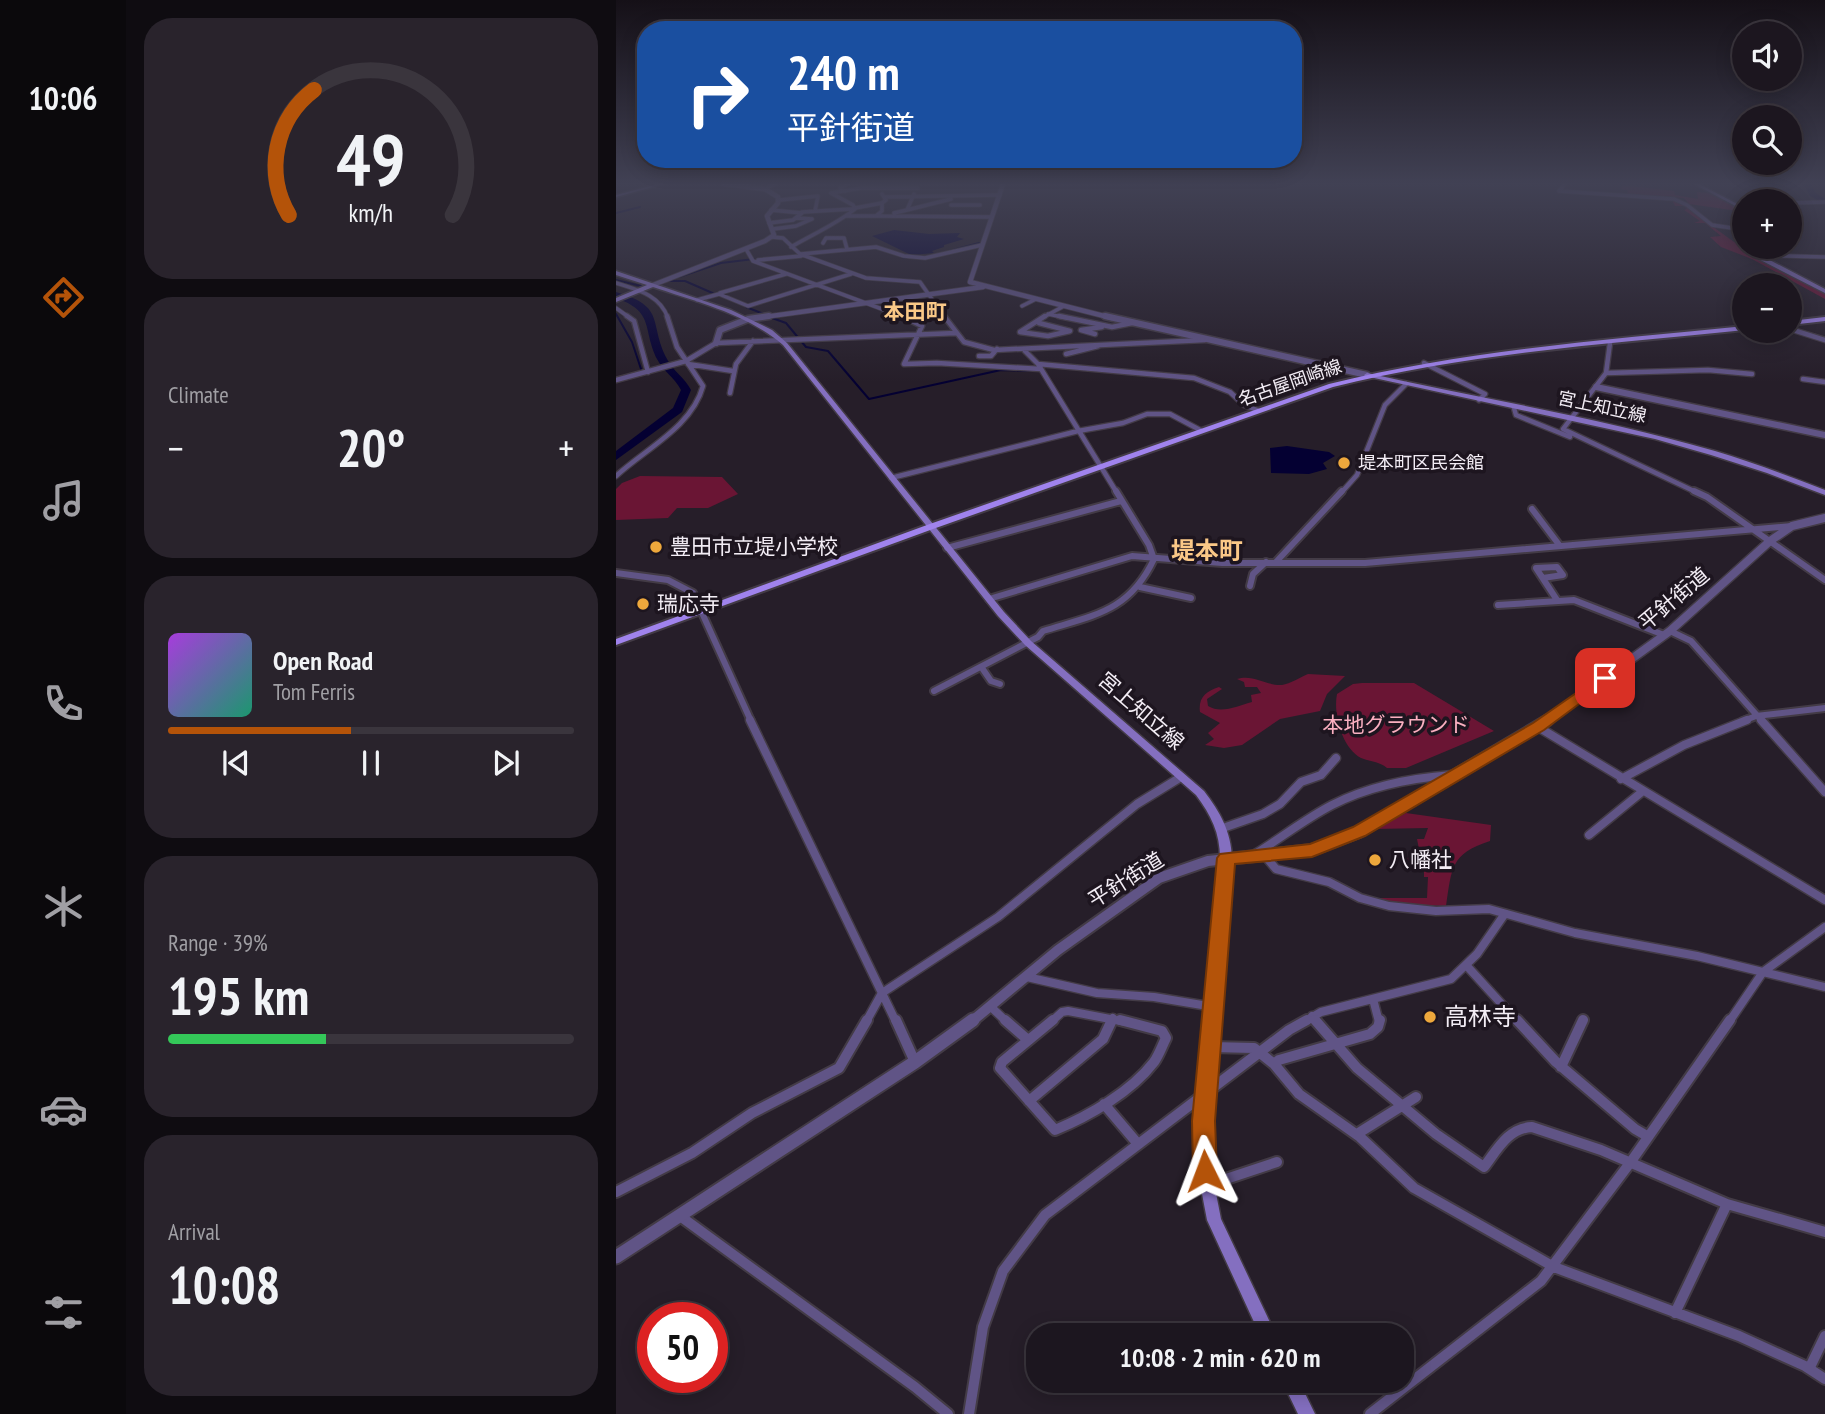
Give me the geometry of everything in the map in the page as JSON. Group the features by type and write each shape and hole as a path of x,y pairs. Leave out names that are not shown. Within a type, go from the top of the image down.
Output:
{"main road":[{"path":"1762,259 1825,292"},
{"name":"宮上知立線","path":"616,273 748,319 779,340 947,548 1028,643 1200,793 1223,828 1226,858 1202,1157 1214,1220 1262,1323"},
{"path":"616,300 653,285"},
{"path":"1802,322 1825,319"},
{"name":"名古屋岡崎線","path":"616,640 1200,430 1367,375 1424,363 1732,329"},
{"name":"宮上知立線","path":"1367,375 1719,455 1825,493"},
{"path":"1296,1393 1307,1414"}],"street":[{"path":"653,285 743,250"},
{"path":"747,250 753,260 920,323 922,326 904,364 1040,366 1194,378 1230,392 1244,405 1257,410"},
{"path":"795,250 802,255 866,278 916,280 932,294 956,333 965,342 1025,351 1101,343 1205,340"},
{"path":"753,260 840,250"},
{"path":"886,250 904,257 925,258 960,250"},
{"path":"980,250 970,281 988,287 1205,340 1367,375"},
{"path":"1802,256 1825,257"},
{"path":"697,300 787,274"},
{"path":"719,294 748,306 852,274"},
{"path":"616,284 659,301 667,311 677,347 703,386 695,409 616,475"},
{"path":"716,343 720,330 748,319 988,287"},
{"path":"1022,306 1036,299"},
{"path":"1039,323 1069,331 1048,336 1020,332 1031,323 1039,323 1048,314 1064,306"},
{"path":"616,308 628,315 638,330 650,371"},
{"path":"901,316 942,308"},
{"path":"1048,314 1107,326"},
{"path":"1095,334 1081,330 1132,323"},
{"path":"616,380 685,362 716,343 956,333"},
{"path":"1802,333 1825,340"},
{"path":"730,393 733,371 740,353 753,341"},
{"path":"1066,354 1101,343"},
{"path":"1610,343 1606,373 1563,429 1707,497 1750,528"},
{"path":"998,349 995,353 1001,355"},
{"path":"979,356 990,356 998,349"},
{"path":"1025,351 1040,366 1154,556"},
{"path":"1074,353 1080,359"},
{"path":"685,362 733,371"},
{"path":"1424,363 1485,394 1479,400"},
{"path":"1606,373 1708,370 1752,374"},
{"path":"1803,379 1825,382"},
{"path":"1276,562 1357,475 1385,405 1406,384"},
{"path":"1596,387 1825,435"},
{"path":"1514,408 1516,415 1579,440 1696,495 1770,541 1825,580"},
{"path":"891,478 1078,431 1123,423 1147,414 1170,414 1200,430"},
{"path":"947,548 1121,501"},
{"path":"1532,509 1560,546"},
{"path":"1821,519 1825,526"},
{"name":"平針街道","path":"616,1257 915,1062 991,1007 1097,921 1159,878 1190,865 1226,858 1312,850 1332,844 1538,727 1667,633 1770,541 1792,526 1821,519"},
{"path":"989,598 1123,558 1154,556 1222,562 1365,563 1792,526"},
{"path":"934,691 1028,643 1043,631 1114,607 1140,587 1154,556"},
{"path":"1250,586 1253,574 1266,562"},
{"path":"616,573 685,585 701,610 915,1062"},
{"path":"1543,578 1557,600"},
{"path":"1140,587 1191,598"},
{"path":"1498,605 1574,600 1691,641 1825,792"},
{"path":"982,668 991,681 1000,684"},
{"path":"1621,779 1684,745 1756,716 1825,708"},
{"path":"1538,727 1825,900"},
{"path":"1223,828 1272,809 1301,782 1321,775 1336,758"},
{"path":"1249,857 1325,809 1349,798 1395,784 1459,774"},
{"path":"616,1192 692,1153 752,1113 839,1068 882,993 998,917 1136,804 1181,777"},
{"path":"1589,835 1643,791"},
{"path":"1266,856 1276,869 1329,882 1360,898 1389,906 1436,911 1489,909 1575,933 1825,987"},
{"path":"969,1414 982,1327 1003,1271 1045,1215 1260,1051 1312,1016 1337,1006 1451,979 1477,954 1504,915"},
{"path":"1370,1414 1541,1281 1630,1163 1763,972 1825,927"},
{"path":"1466,965 1530,1038 1635,1129 1647,1136"},
{"path":"1027,977 1097,993 1154,997 1215,1007"},
{"path":"1274,1064 1370,1034 1378,1027 1380,1018 1373,999"},
{"path":"991,1007 1028,1040"},
{"path":"1062,1012 1113,1018 1162,1031 1166,1038 1153,1064 1104,1104 1066,1127 1055,1130 1000,1068 1002,1062 1062,1012"},
{"path":"1312,1016 1357,1068 1484,1167 1511,1133 1522,1127 1532,1127 1601,1150 1727,1204 1825,1233"},
{"path":"1029,1101 1103,1039 1113,1018"},
{"path":"1561,1067 1583,1020"},
{"path":"1210,1047 1254,1048 1260,1051 1299,1094 1357,1134 1414,1188 1554,1267 1739,1336 1763,1350 1810,1367 1825,1379"},
{"path":"1357,1134 1416,1097"},
{"path":"1104,1104 1138,1144"},
{"path":"1207,1185 1276,1162"},
{"path":"1675,1313 1727,1204"},
{"path":"680,1216 915,1387 948,1414"},
{"path":"1810,1367 1825,1336"}],"green space":[{"path":"1752,259 1760,259 1787,273 1778,273"},
{"path":"1802,281 1825,293 1825,299 1802,286"},
{"path":"640,476 722,477 738,494 708,508 677,508 668,518 616,520 616,489 622,483"},
{"path":"1308,674 1345,676 1327,694 1320,711 1280,719 1242,745 1224,748 1205,745 1214,739 1208,733 1220,723 1200,712 1200,703 1207,693 1219,687 1222,689 1207,699 1208,706 1230,708 1252,702 1251,695 1261,693 1257,687 1245,687 1244,682 1237,679 1249,678 1282,685"},
{"name":"本地グラウンド","path":"1414,683 1494,731 1406,768 1387,768 1354,753 1340,730 1336,711 1337,694 1353,684"},
{"path":"1406,813 1491,825 1490,841 1467,851 1455,864 1446,906 1388,904 1370,898 1427,898 1428,877 1424,877 1424,864 1402,863 1401,860 1420,854 1417,839 1424,839 1428,828 1374,829"}],"shaded area":[{"path":"901,250 935,250 932,251 934,253 911,255"},
{"path":"1287,446 1329,452 1335,456 1323,463 1327,469 1309,474 1271,473 1270,448"}],"waterway":[{"path":"895,254 904,258 915,258"},
{"path":"679,277 721,263 754,259"},
{"path":"616,280 641,286"},
{"path":"669,281 685,281 717,295"},
{"path":"616,295 631,300 648,312 662,359 686,390 678,410 616,457"},
{"path":"746,307 766,315"},
{"path":"616,314 632,342 642,372 639,372"},
{"path":"772,318 786,323 806,347 828,351 869,399 1001,370 1036,371"}],"place":[{"name":"堤本町区民会館","path":"1344,463"},
{"name":"豊田市立堤小学校","path":"656,547"},
{"name":"瑞応寺","path":"643,604"},
{"name":"八幡社","path":"1375,860"},
{"name":"高林寺","path":"1430,1017"}],"district":[{"name":"本田町","path":"915,312"},
{"name":"堤本町","path":"1207,551"}],"route":[{"path":"1205,1171 1202,1157 1208,1061 1220,953 1226,858 1286,855 1312,850 1359,832 1538,727 1605,678"}]}
